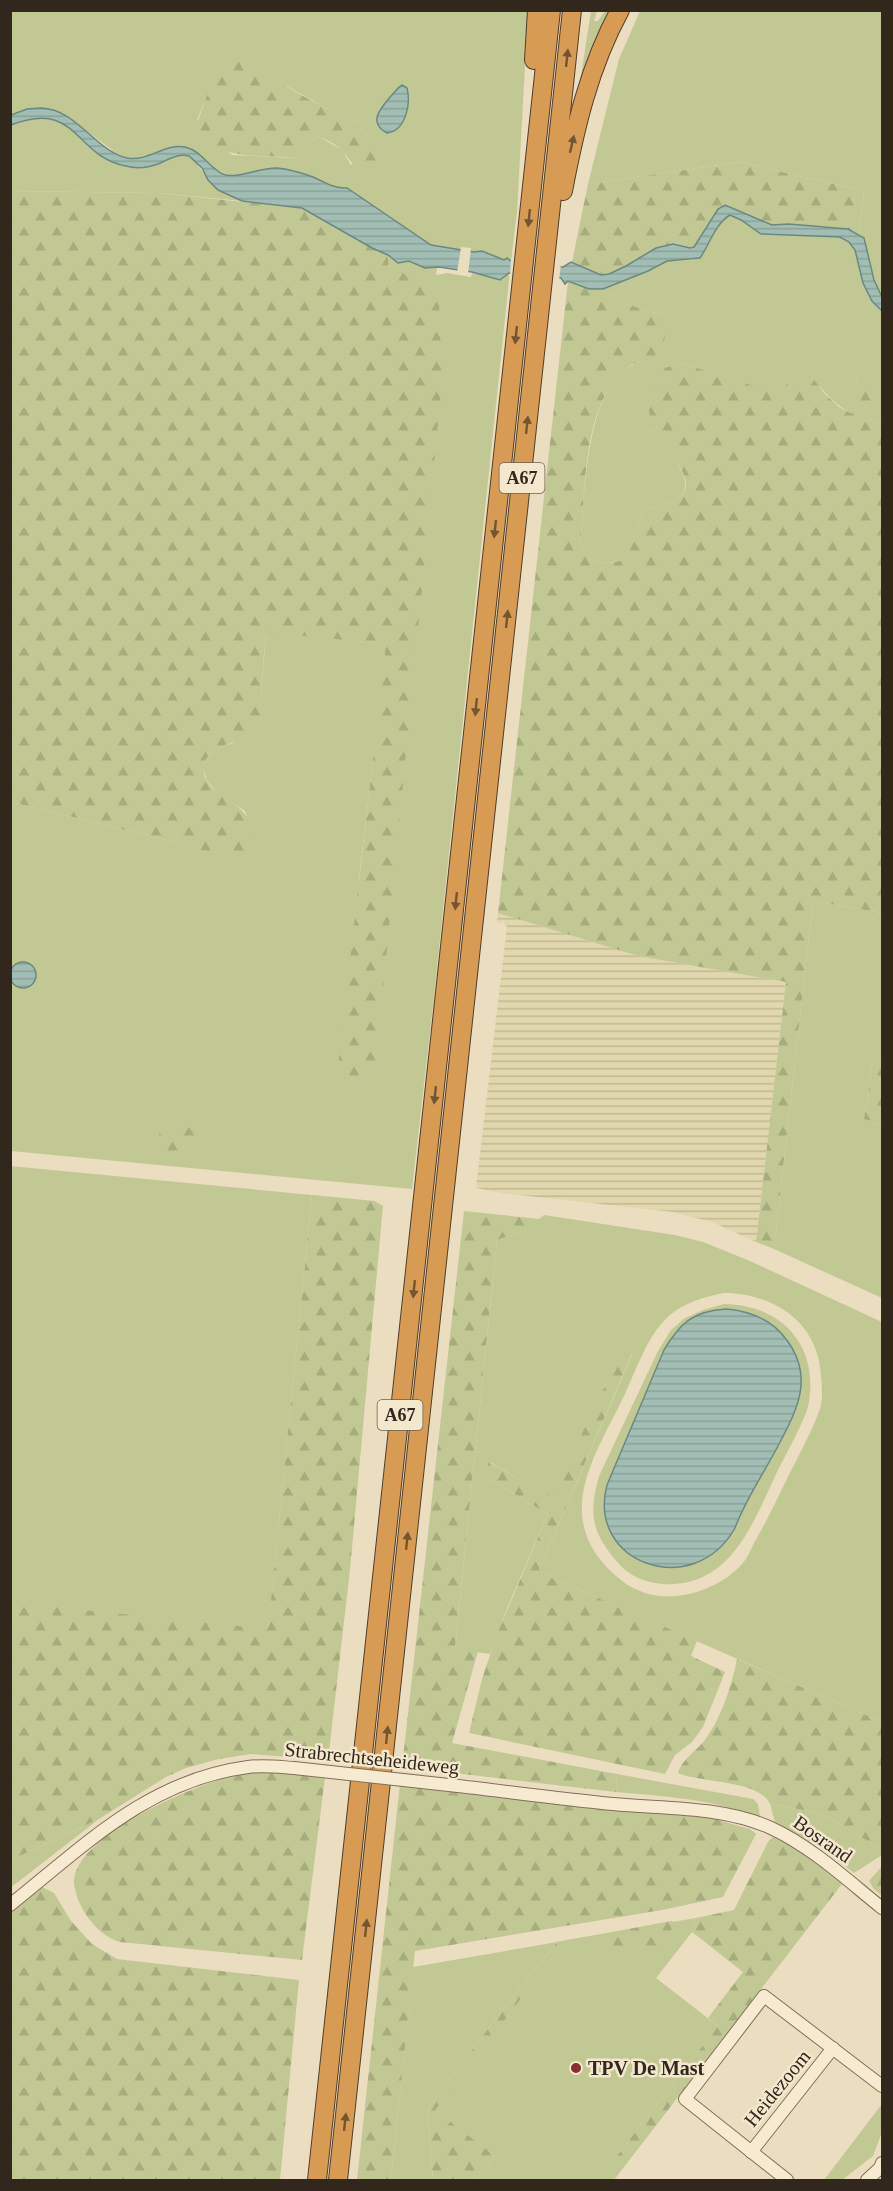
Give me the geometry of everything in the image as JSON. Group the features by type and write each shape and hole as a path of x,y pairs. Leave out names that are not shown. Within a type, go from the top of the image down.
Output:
{"highway":[{"name":"A67","path":"537,10 534,68 540,118"},
{"name":"A67","path":"317,2181 551,10"},
{"name":"A67","path":"339,2181 572,10"},
{"name":"A67","path":"544,271 587,87 620,10"}],"street":[{"name":"Strabrechtseheideweg","path":"10,1905 115,1821 153,1797 193,1779 250,1766 294,1768 687,1810 725,1815 768,1827"},
{"name":"Bosrand","path":"768,1827 801,1845 882,1908"},
{"name":"Heidezoom","path":"787,2181 685,2099 764,1996 882,2086"},
{"name":"Heidezoom","path":"751,2151 833,2048"},
{"path":"867,2181 882,2167"}],"shaded area":[{"path":"498,913 638,956 786,982 756,1242 712,1222 672,1212 501,1193 476,1188 507,927 504,922 497,923"}],"green space":[{"path":"10,11 528,11 517,212 511,261 483,251 474,252 431,245 394,220 312,177 276,168 231,176 215,169 203,157 164,150 140,158 128,158 116,153 63,113 27,109 11,115","holes":["281,83 337,114 357,122 367,135 371,146 351,165 342,150 318,136 297,158 232,155 197,120 204,103","408,93 406,105 380,128 378,118 383,105 393,94"]},
{"path":"591,11 597,11 594,21 598,21 605,11 617,11 576,108"},
{"path":"640,11 882,11 882,297 874,280 864,239 859,234 864,191 740,162 588,184 619,59"},
{"path":"234,54 247,55 287,87 358,123 369,139 382,169 373,178 366,175 357,169 338,147 318,136 297,158 232,153 194,136 215,77"},
{"path":"46,118 66,126 100,155 120,165 150,166 177,156 189,156 215,187 242,201 158,193 11,191 11,125 24,120"},
{"path":"740,162 864,191 859,234 838,228 768,224 725,205 694,247 658,248 616,272 602,275 572,262 588,184"},
{"path":"10,191 158,193 302,208 388,255 389,271 400,271 439,299 442,382 376,1062 360,1078 337,1075 386,644 266,632 259,723 254,731 213,752 207,758 204,766 209,784 243,811 248,819 251,832 243,859 191,848 180,835 174,842 11,802"},
{"path":"730,215 761,234 840,237 849,242 855,250 863,283 872,301 882,311 882,423 869,420 857,375 853,415 831,399 814,379 793,377 779,395 681,363 653,430 672,454 683,474 684,493 670,503 645,510 625,558 607,563 595,561 580,547 586,475 596,421 604,397 616,378 632,365 649,359 665,316 630,305 600,289 648,271 667,261 693,260 708,246 722,220"},
{"path":"388,255 396,261 437,268 436,275 447,273 471,277 472,273 493,277 509,273 412,1189 11,1151 10,979 15,985 23,988 36,977 34,968 12,967 11,970 11,802 174,842 180,835 243,859 251,827 245,811 221,796 207,781 203,768 207,757 217,748 233,743 259,723 266,631 387,644 358,886 442,382 389,271"},
{"path":"568,281 589,289 600,289 630,305 665,316 664,341 659,352 648,360 635,363 624,370 606,393 598,410 586,468 580,547 598,562 615,562 625,558 645,510 672,502 685,490 686,481 683,472 657,436 650,418 651,396 665,368 681,363 779,394 793,376 804,376 814,379 824,393 839,407 852,414 857,375 874,381 869,420 882,423 882,913 813,901 774,1249 756,1242 786,982 638,956 498,913"},
{"path":"813,901 882,913 882,1064 873,1060 864,1119 882,1126 882,1298 774,1249"},
{"path":"873,1059 882,1064 882,1126 864,1119"},
{"path":"172,1124 184,1124 196,1132 197,1146 184,1157 173,1158 168,1155 161,1143 159,1134"},
{"path":"10,1166 312,1195 268,1630 15,1604 11,1645"},
{"path":"312,1195 375,1201 383,1206 350,1570 328,1760 251,1754 219,1759 186,1768 166,1777 99,1819 11,1860 10,1645 15,1603 268,1629"},
{"path":"464,1211 540,1219 525,1230 497,1240 455,1648 478,1651 452,1743 617,1774 616,1792 402,1767"},
{"path":"544,1215 675,1235 703,1242 750,1261 882,1322 882,1722 552,1578 539,1570 633,1352 605,1385 555,1500 490,1462 484,1476 548,1514 490,1654 455,1649 497,1240 525,1230","holes":["723,1293 741,1294 775,1305 790,1314 802,1326 812,1341 818,1358 822,1389 820,1409 808,1438 743,1563 724,1579 690,1594 665,1596 646,1593 626,1584 614,1575 590,1543 583,1522 582,1501 586,1479 594,1457 657,1329 669,1316 691,1303"]},
{"path":"724,1304 744,1306 778,1320 801,1346 808,1362 809,1402 800,1427 759,1512 736,1549 723,1564 706,1575 686,1582 663,1584 639,1578 619,1564 598,1533 593,1513 594,1502 599,1476 658,1351 671,1330 685,1318","holes":["715,1310 734,1310 767,1323 786,1339 800,1367 801,1380 797,1407 735,1528 717,1550 695,1563 671,1567 648,1564 627,1553 612,1535 605,1513 607,1485 664,1350 670,1341 682,1327 697,1316"]},
{"path":"633,1351 539,1570 552,1578 697,1641 691,1656 725,1672 703,1727 692,1742 675,1755 665,1774 469,1733 482,1679 497,1634 548,1514 484,1476 489,1462 555,1499 612,1373 623,1358"},
{"path":"737,1659 882,1722 882,1850 830,1818 809,1811 770,1804 764,1796 742,1786 678,1773 683,1763 707,1737 722,1710"},
{"path":"271,1772 325,1777 302,1960 120,1942 102,1933 92,1923 80,1904 74,1884 79,1866 93,1847 141,1814 196,1788 239,1774"},
{"path":"617,1774 753,1799 758,1804 760,1816 758,1819 743,1812 708,1803 616,1792"},
{"path":"400,1784 703,1816 750,1829 756,1834 723,1897 662,1910 415,1951 391,2180 357,2180"},
{"path":"770,1804 809,1811 830,1818 882,1850 882,1855 854,1873 816,1845 775,1822"},
{"path":"99,1819 18,1882 11,1887 11,1860"},
{"path":"773,1837 802,1852 842,1884 614,2180 598,2180 718,2026 708,2018 743,1972 692,1932 696,1918 734,1910 768,1842"},
{"path":"882,1866 881,1885 882,1896 869,1881"},
{"path":"42,1887 54,1893 71,1921 92,1944 117,1959 299,1980 280,2180 11,2180 11,1906"},
{"name":"TPV De Mast","path":"696,1918 692,1932 656,1978 718,2026 598,2180 476,2180 495,2156 434,2110 566,1940"},
{"path":"671,1921 676,1923 655,1952 640,1944 619,1949 611,1954 586,1937"},
{"path":"566,1940 435,2110 495,2156 476,2180 433,2180 429,2107 557,1942"},
{"path":"557,1942 429,2107 433,2180 391,2180 413,1967"},
{"path":"882,2104 882,2132 873,2156 842,2180 824,2180"}],"water":[{"path":"402,85 407,88 408,94 406,115 399,127 387,133 378,124 378,115"},
{"path":"41,108 65,115 115,154 127,158 135,159 178,146 196,152 223,174 235,175 271,168 295,171 334,186 347,188 431,245 474,252 482,251 504,260 507,258 512,262 563,267 571,262 601,275 609,274 656,248 673,244 694,247 718,209 725,205 772,225 789,224 848,229 864,238 874,280 882,297 882,311 872,301 863,283 855,250 849,242 840,237 761,234 730,215 717,229 700,258 667,261 603,289 589,289 568,281 565,284 561,278 509,273 500,280 472,272 439,267 425,268 409,261 398,263 388,255 302,208 242,201 218,190 208,180 202,168 189,156 177,156 146,167 130,167 109,160 95,152 74,132 50,119 33,119 11,125 11,115 27,109"},
{"path":"23,962 32,966 36,975 32,984 23,988 14,984 10,975 14,966"},
{"path":"726,1309 743,1312 767,1321 786,1339 800,1367 800,1393 797,1406 735,1528 717,1550 695,1563 671,1567 648,1564 627,1553 612,1535 605,1513 607,1485 664,1350 676,1332 696,1316 705,1312"}],"pier":[{"path":"461,247 471,248 468,274 457,273"},
{"path":"511,259 561,264 559,281 510,275"}],"place":[{"name":"TPV De Mast","path":"576,2068"}]}
